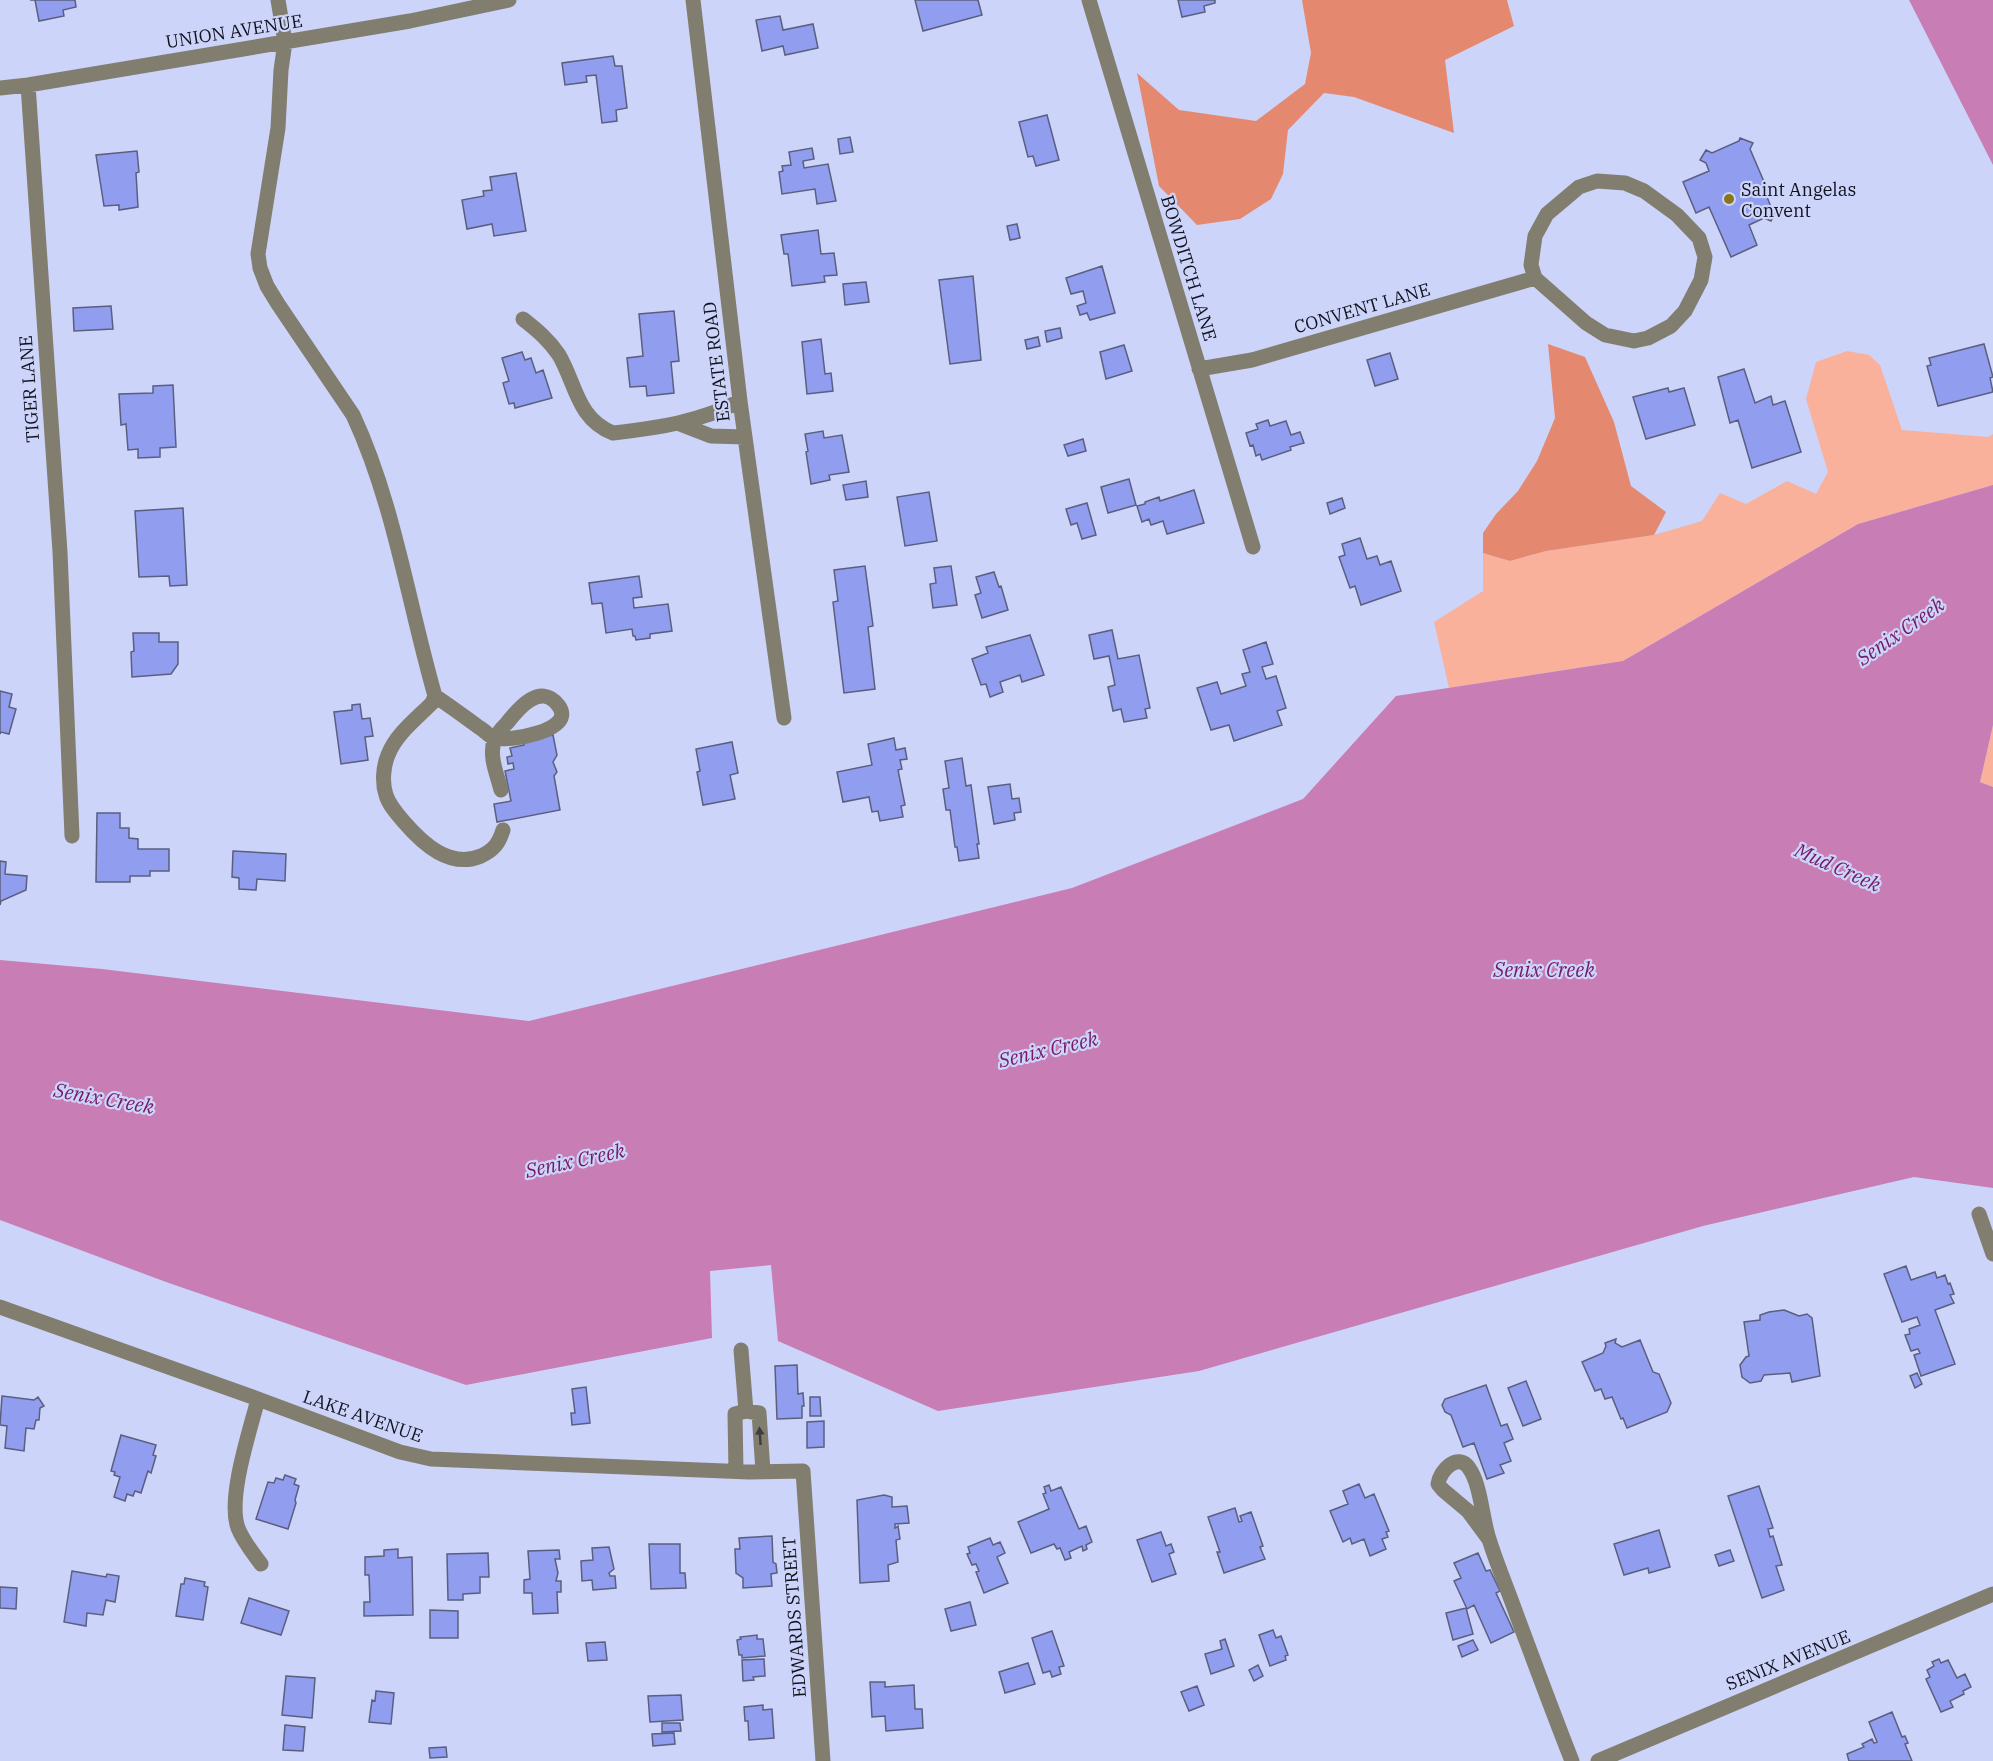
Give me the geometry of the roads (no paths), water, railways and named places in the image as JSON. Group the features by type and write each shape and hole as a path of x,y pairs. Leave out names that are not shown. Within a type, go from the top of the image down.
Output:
{"street":[{"path":"279,0 285,42 278,129 260,234 258,254 260,268 278,304 353,415 361,432 374,464 397,544 435,696 494,738 492,753 501,790"},
{"name":"UNION AVENUE","path":"0,88 410,21 509,0"},
{"name":"ESTATE ROAD","path":"693,0 740,401 784,718"},
{"name":"BOWDITCH LANE","path":"1089,0 1252,547"},
{"name":"TIGER LANE","path":"27,85 60,552 72,836"},
{"path":"1598,182 1625,183 1644,191 1677,215 1699,238 1705,257 1701,280 1685,311 1671,326 1648,338 1634,341 1605,335 1586,323 1535,278 1531,265 1534,236 1547,214 1579,187 1598,182"},
{"name":"CONVENT LANE","path":"1198,369 1252,360 1535,278"},
{"path":"523,319 545,336 560,356 585,410 593,422 602,429 613,433 680,424 717,413 740,401"},
{"path":"680,424 711,436 745,437"},
{"path":"435,696 432,703 394,742 387,755 384,771 386,798 416,836 441,855 470,860 493,850 500,841 503,830"},
{"path":"1979,1214 1993,1254"},
{"name":"LAKE AVENUE","path":"0,1307 400,1452 431,1459 763,1472 803,1471"},
{"path":"741,1350 746,1411"},
{"path":"258,1399 236,1490 234,1511 238,1529 261,1564"},
{"path":"736,1471 735,1414 746,1411 759,1413 763,1472"},
{"path":"1488,1538 1468,1511 1438,1484 1439,1476 1451,1463 1460,1462 1468,1466 1471,1473 1488,1538 1572,1761"},
{"name":"EDWARDS STREET","path":"803,1471 824,1761"},
{"name":"SENIX AVENUE","path":"1598,1761 1993,1594"}],"water":[{"path":"1909,0 1993,0 1993,165"},
{"name":"Senix Creek","path":"1993,485 1993,725 1980,782 1993,787 1993,1188 1914,1177 1703,1226 1199,1371 938,1411 778,1341 771,1265 710,1271 712,1338 466,1385 166,1282 0,1220 0,960 102,969 529,1021 1072,888 1303,799 1396,696 1623,661 1858,524"}],"place":[{"name":"Saint Angelas Convent","path":"1729,199"}],"water label":[{"name":"Mud Creek","path":"1838,867"}]}
